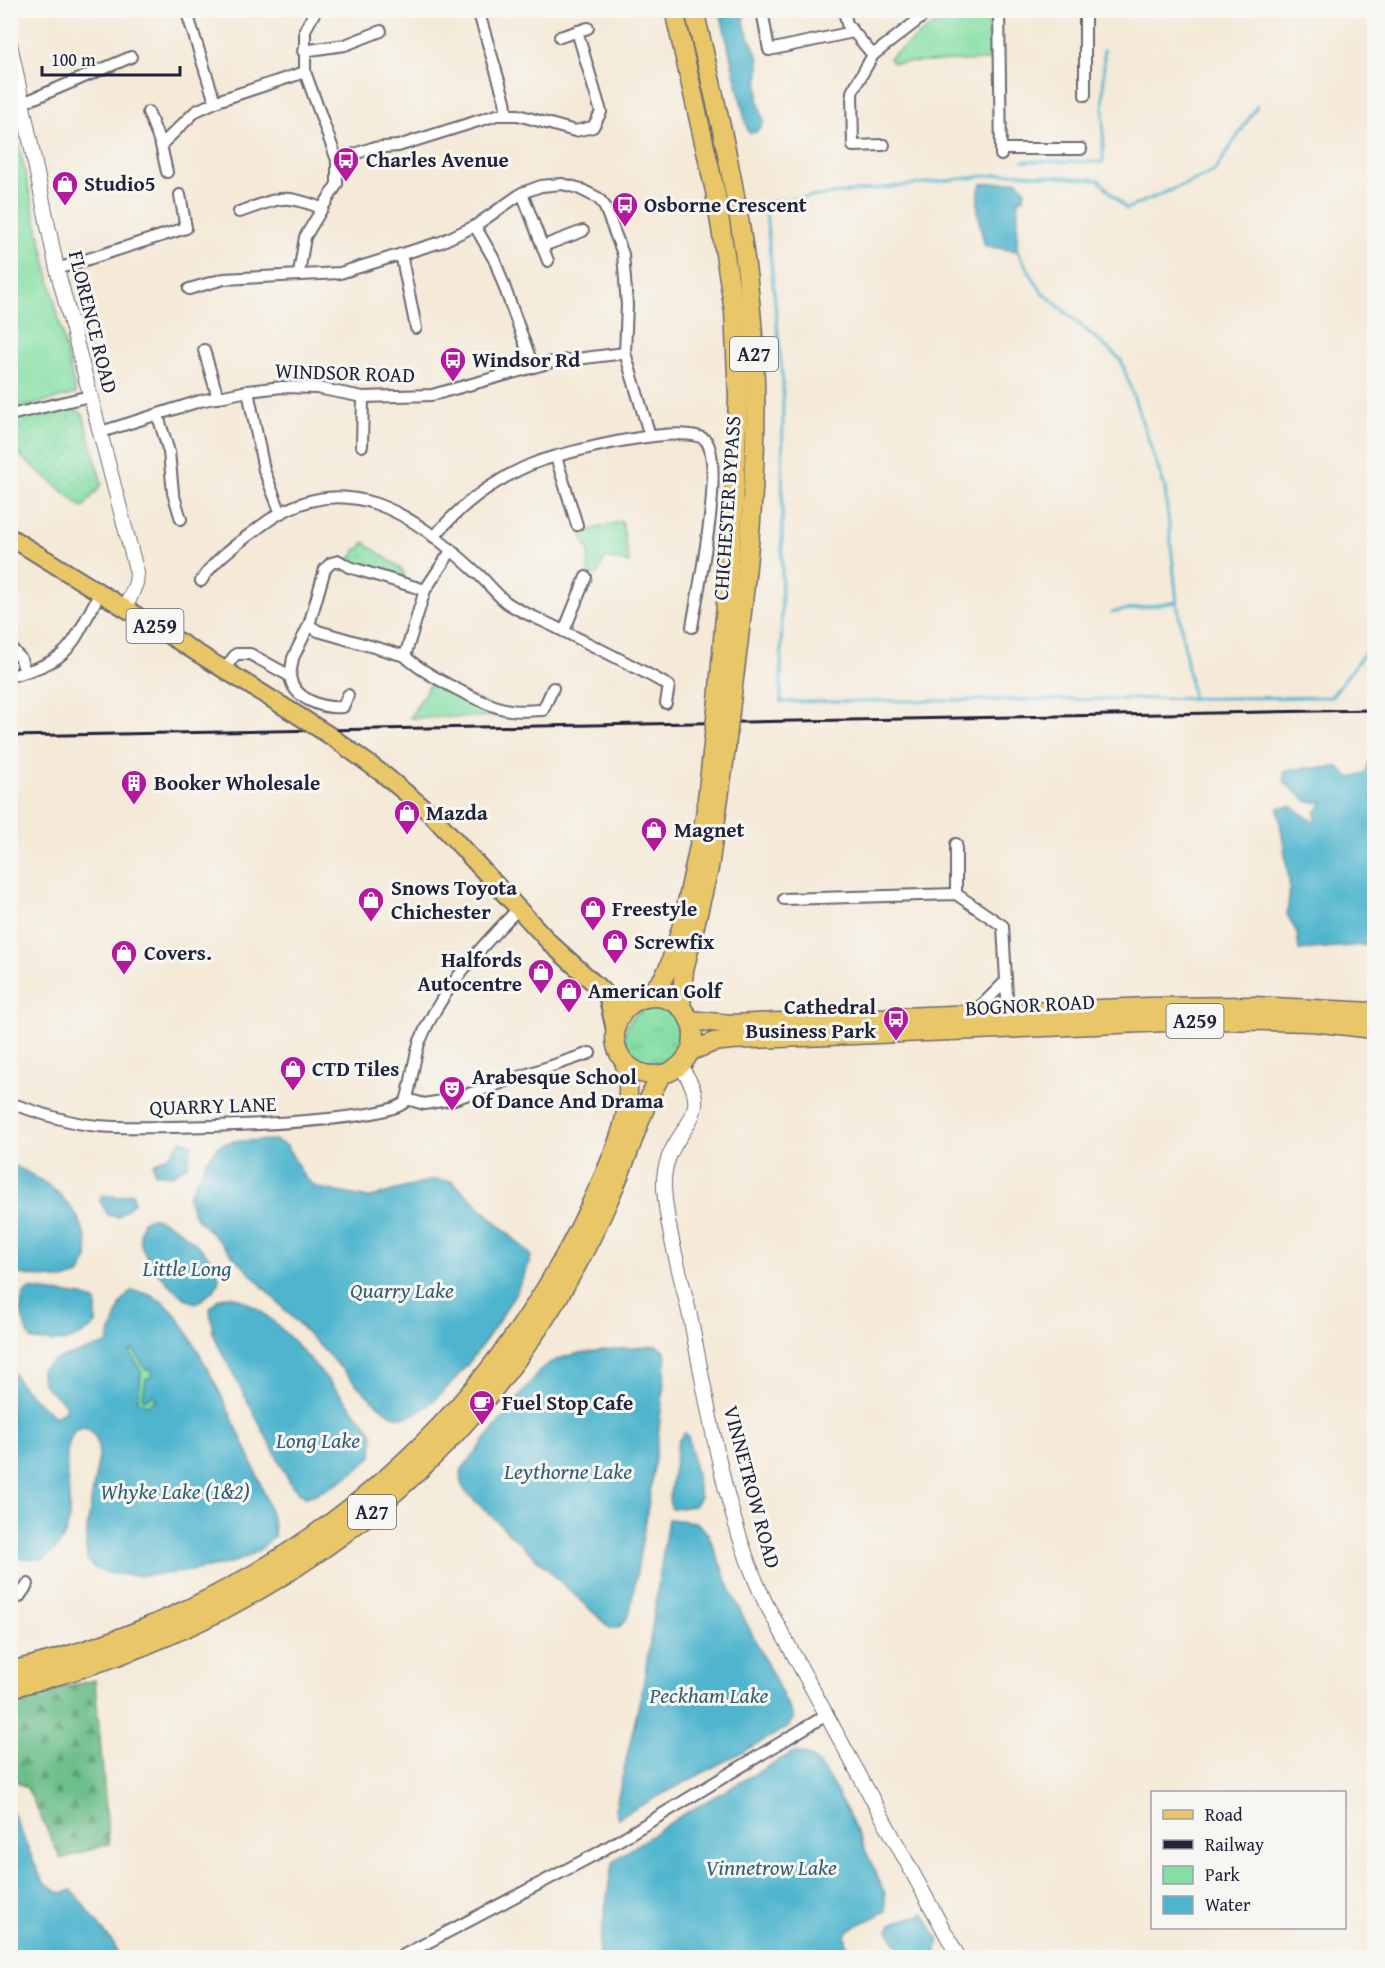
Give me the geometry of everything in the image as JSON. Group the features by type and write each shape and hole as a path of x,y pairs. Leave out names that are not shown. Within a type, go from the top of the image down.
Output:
{"highway":[{"name":"CHICHESTER BYPASS","path":"674,10 715,191 727,254 735,322 738,397 725,701"},
{"name":"CHICHESTER BYPASS","path":"638,1001 669,967 683,922 719,747 753,507 754,351 744,255 733,189 694,10"},
{"name":"CHICHESTER BYPASS","path":"685,1014 684,970 709,868 718,817 719,747"},
{"path":"664,998 685,1014 693,1036 684,1059 662,1074 641,1072 624,1060 616,1046 615,1030 623,1012 638,1001 664,998"},
{"name":"BOGNOR ROAD","path":"684,1059 714,1042 731,1040 1008,1021 1254,1006 1374,1012"},
{"name":"BOGNOR ROAD","path":"685,1014 731,1024 967,1014 1008,1021 1226,1020 1312,1023 1374,1029"},
{"name":"A27","path":"10,1671 113,1642 233,1588 328,1527 415,1452 475,1387 509,1342 549,1282 584,1217 625,1117 628,1076 624,1060"},
{"name":"A27","path":"10,1688 114,1659 235,1605 303,1564 340,1538 421,1470 489,1397 559,1297 607,1205 649,1096 662,1074"}],"main road":[{"name":"A259","path":"10,537 299,716 383,774 430,813 517,910 607,995 638,1001"},
{"path":"607,995 615,1030"}],"street":[{"path":"299,273 305,237 337,184 338,160 305,72 303,51 305,30 316,10"},
{"path":"478,10 506,101 507,115"},
{"path":"762,10 770,50 852,32"},
{"path":"844,10 852,32 873,55"},
{"path":"884,145 853,147 852,92 873,55 931,10"},
{"path":"999,10 1001,152 1081,149"},
{"path":"1084,94 1085,10"},
{"path":"188,16 217,101"},
{"path":"338,160 372,148 398,147 490,116 526,117 575,131 593,127 601,112 582,29 560,37"},
{"path":"303,51 345,45 381,31"},
{"name":"FLORENCE ROAD","path":"10,44 14,76 23,103 57,269 137,573 136,583 126,607"},
{"path":"23,103 131,57"},
{"path":"161,145 196,111 217,101 305,72"},
{"path":"148,112 161,145 167,172"},
{"path":"189,289 224,279 299,273 340,273 441,242 475,226 522,193 541,186 561,184 584,191 604,205 623,254 627,305 625,353 631,382 650,436"},
{"path":"522,193 548,261"},
{"path":"57,269 186,228 180,195"},
{"path":"239,212 284,197 321,208"},
{"path":"475,226 495,261 533,366"},
{"path":"543,246 583,231"},
{"path":"401,254 416,328"},
{"path":"204,350 218,398"},
{"name":"WINDSOR ROAD","path":"101,432 248,391 282,387 316,388 363,396 432,395 533,366 575,358 625,353"},
{"path":"248,391 264,470 280,511"},
{"path":"10,414 90,396"},
{"path":"362,446 363,396"},
{"path":"158,416 169,452 173,493 181,519"},
{"path":"434,537 454,513 475,496 526,467 556,457 667,432 696,435 708,444 711,456 710,506 692,627"},
{"path":"556,457 577,525"},
{"path":"201,580 213,563 280,511 328,498 347,496 368,499 392,509 434,537 507,603 669,686 666,703"},
{"path":"405,656 425,590 451,551"},
{"path":"348,695 343,707 323,706 297,691 290,676 293,658 309,625 325,569 335,561 425,590"},
{"path":"564,631 586,577"},
{"path":"10,676 58,660 71,647 100,593"},
{"path":"309,625 318,631 405,656 414,665 493,706 510,710 543,710 553,688"},
{"path":"10,647 21,659 25,672"},
{"path":"224,669 236,654 245,653 290,676"},
{"path":"956,844 956,894"},
{"path":"784,899 956,894 1003,926 1008,1021"},
{"path":"517,910 461,972 428,1024 412,1060 407,1099 424,1104 446,1101 590,1053"},
{"path":"967,1014 983,1004 1006,981"},
{"name":"VINNETROW ROAD","path":"684,1059 697,1100 695,1111 666,1160 665,1200 735,1522 752,1575 765,1602 959,1958"},
{"name":"QUARRY LANE","path":"10,1102 79,1123 144,1128 329,1119 386,1110 402,1105 407,1099"},
{"path":"10,1593 19,1597 28,1584"},
{"path":"398,1958 598,1854 828,1714"}],"green space":[{"path":"953,10 989,11 990,60 893,63 889,58"},
{"path":"17,137 76,394 11,410 10,138"},
{"path":"65,405 83,414 102,484 83,508 11,448 10,418"},
{"path":"622,521 629,563 605,558 597,575 588,573 589,554 581,533"},
{"path":"364,542 399,567 404,572 404,580 346,561 352,557 356,549 360,549"},
{"path":"433,679 498,710 500,716 410,718"},
{"path":"649,1007 661,1007 672,1012 680,1020 685,1037 683,1049 672,1062 661,1067 649,1067 638,1062 630,1054 625,1043 625,1031 630,1020 638,1012"},
{"path":"134,1350 146,1369 151,1367 153,1376 144,1399 154,1395 157,1401 147,1405 138,1402 141,1372 130,1351"},
{"path":"95,1680 109,1844 61,1859 27,1788 11,1778 11,1697"}],"water":[{"path":"720,11 742,11 746,30 759,59 758,101 764,122 756,132 749,133 747,128"},
{"path":"1017,181 1025,189 1024,198 1018,200 1017,251 985,246 978,207 981,184"},
{"path":"1369,762 1374,762 1374,944 1299,950 1297,933 1287,914 1290,888 1278,808 1291,806 1315,823 1316,811 1323,802 1308,802 1285,783 1284,773 1292,769 1338,767 1351,778 1366,772"},
{"path":"182,1140 192,1144 187,1166 171,1175 155,1173 153,1164 170,1155"},
{"name":"Quarry Lake","path":"275,1140 287,1146 304,1177 318,1188 368,1198 432,1180 452,1181 531,1255 526,1272 514,1295 479,1350 437,1397 418,1412 402,1417 396,1416 374,1402 194,1215 188,1197 207,1160 220,1145 234,1141"},
{"path":"10,1163 50,1186 75,1213 85,1234 87,1245 85,1266 79,1275 64,1280 11,1273"},
{"path":"133,1193 134,1203 118,1217 108,1215 100,1201 102,1195 119,1197"},
{"name":"Little Long","path":"152,1218 182,1232 203,1251 217,1270 219,1279 216,1287 197,1303 180,1295 162,1278 143,1248 140,1232 143,1221"},
{"path":"29,1289 83,1296 96,1302 96,1324 80,1336 66,1341 32,1340 26,1329 21,1307 24,1294"},
{"name":"Whyke Lake (1&2)","path":"131,1291 155,1297 174,1313 200,1354 235,1424 273,1521 274,1537 249,1556 227,1564 185,1572 136,1575 115,1574 98,1569 88,1561 86,1541 99,1451 94,1435 84,1427 76,1429 69,1443 67,1459 69,1513 67,1530 59,1546 44,1559 11,1558 11,1368 24,1389 55,1417 65,1410 65,1404 42,1381 41,1369 58,1359 107,1344 121,1303","holes":["134,1350 146,1370 151,1368 153,1376 146,1379 144,1400 154,1395 157,1400 147,1405 138,1402 141,1372 130,1352"]},
{"name":"Long Lake","path":"228,1296 245,1301 283,1330 368,1426 373,1436 372,1456 331,1487 305,1497 292,1486 213,1332 210,1309 218,1299"},
{"name":"Leythorne Lake","path":"656,1346 664,1349 666,1356 656,1452 646,1516 630,1611 626,1620 618,1628 610,1628 465,1491 460,1478 462,1469 542,1368 553,1361 581,1353"},
{"path":"685,1433 688,1435 700,1497 694,1506 672,1509 669,1500 678,1441"},
{"name":"Peckham Lake","path":"668,1519 696,1522 708,1534 735,1600 794,1718 787,1728 618,1818 615,1810 644,1681"},
{"name":"Vinnetrow Lake","path":"792,1753 809,1756 833,1785 885,1894 886,1911 850,1929 845,1935 847,1946 865,1957 598,1957 612,1864 616,1859 679,1817"},
{"path":"10,1806 42,1880 59,1893 72,1890 115,1946 119,1957 11,1957"},
{"path":"924,1914 939,1940 936,1955 906,1957 888,1930 893,1923"}],"waterway":[{"path":"1024,161 1103,162 1104,50"},
{"path":"1257,106 1214,172 1126,209 1099,180 1011,173 765,202 783,384 781,702 1331,697 1374,641"},
{"path":"1017,251 1041,291 1121,360 1165,488 1177,602 1193,699"},
{"path":"1112,612 1177,602"},
{"path":"922,1958 945,1955 946,1958"}],"railway":[{"path":"10,736 1374,710"}],"place":[{"name":"Charles Avenue","path":"346,183"},
{"name":"Studio5","path":"65,207"},
{"name":"Osborne Crescent","path":"625,228"},
{"name":"Windsor Rd","path":"453,383"},
{"name":"Booker Wholesale","path":"134,806"},
{"name":"Mazda","path":"407,836"},
{"name":"Magnet","path":"654,853"},
{"name":"Snows Toyota Chichester","path":"371,923"},
{"name":"Freestyle","path":"593,932"},
{"name":"Screwfix","path":"615,965"},
{"name":"Covers.","path":"124,976"},
{"name":"Halfords Autocentre","path":"541,995"},
{"name":"American Golf","path":"569,1014"},
{"name":"Cathedral Business Park","path":"896,1042"},
{"name":"CTD Tiles","path":"293,1092"},
{"name":"Arabesque School Of Dance And Drama","path":"452,1112"},
{"name":"Fuel Stop Cafe","path":"482,1426"}]}
